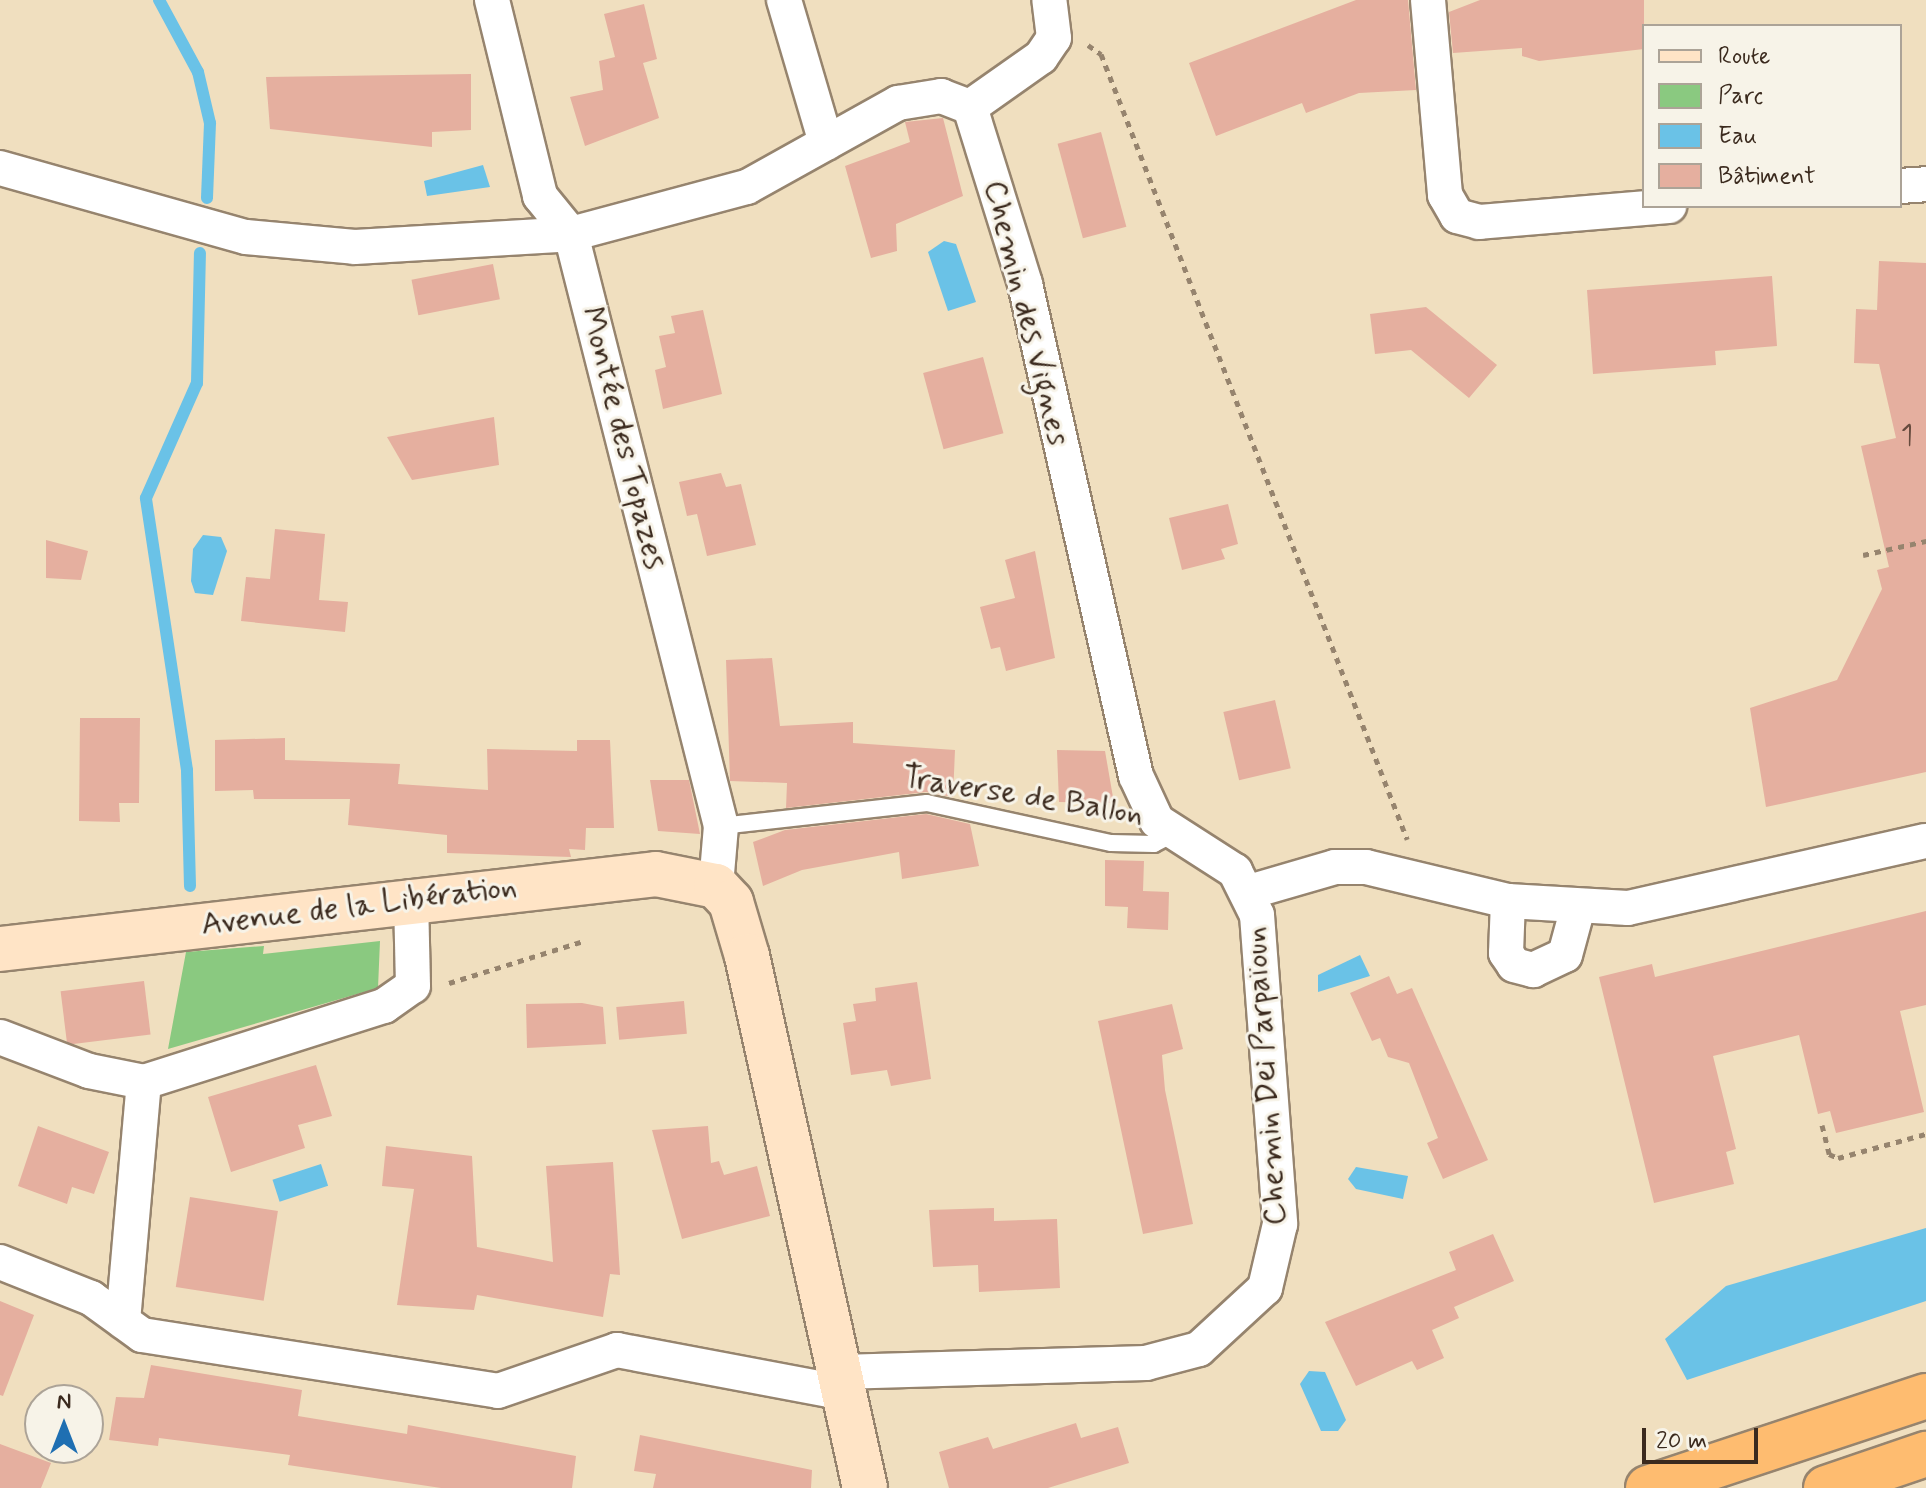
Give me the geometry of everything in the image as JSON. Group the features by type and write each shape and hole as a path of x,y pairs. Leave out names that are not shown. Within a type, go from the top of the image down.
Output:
{"highway":[{"path":"1648,1488 1926,1396"},
{"path":"1826,1488 1926,1454"}],"street":[{"name":"Montée des Topazes","path":"492,0 540,196 571,234 721,826 716,886"},
{"path":"784,0 826,143"},
{"path":"0,168 246,237 355,247 571,234 747,187 898,103 941,96 970,107 1041,57 1054,38 1049,0"},
{"path":"1428,0 1445,195 1457,216 1479,222 1645,208"},
{"name":"Chemin des Vignes","path":"970,107 1025,284 1136,776 1171,835"},
{"path":"1902,186 1926,184"},
{"path":"1171,835 1219,857 1249,892 1335,867 1423,881 1508,901 1578,907 1663,903 1926,841"},
{"name":"Avenue de la Libération","path":"0,949 411,897 656,874 716,886"},
{"path":"716,886 731,902 747,956 865,1488"},
{"name":"Chemin Dei Parpaïoun","path":"0,1262 91,1298 142,1335 498,1391 617,1350 842,1383 1146,1363 1199,1349 1265,1288 1280,1224 1262,937 1249,892"},
{"path":"0,1037 89,1071 144,1082 408,993 411,897"},
{"path":"1508,901 1506,953 1514,965 1533,970 1565,955 1578,907"},
{"path":"123,1321 144,1082"}],"lane":[{"name":"Traverse de Ballon","path":"721,826 927,803 1111,843 1154,844 1171,835"}],"path":[{"path":"1054,38 1080,39 1101,54 1423,881"},
{"path":"1863,555 1926,541"},
{"path":"408,993 581,942"},
{"path":"1822,1125 1829,1154 1838,1158 1926,1134"}],"green space":[{"path":"380,941 378,988 168,1049 186,952 264,946 263,954"}],"water":[{"path":"483,165 490,187 427,196 424,181"},
{"path":"944,241 956,244 976,302 948,311 928,252"},
{"path":"203,535 221,537 227,551 213,595 195,593 191,581 193,549"},
{"path":"1360,955 1370,976 1318,992 1318,975"},
{"path":"321,1164 328,1186 280,1202 272,1180"},
{"path":"1356,1167 1408,1176 1403,1199 1356,1189 1348,1179"},
{"path":"1926,1228 1926,1301 1687,1380 1665,1339 1726,1286"},
{"path":"1309,1371 1325,1372 1346,1420 1338,1431 1321,1431 1300,1384"}],"building":[{"path":"1356,0 1408,0 1416,90 1359,93 1306,113 1302,103 1216,136 1189,63"},
{"path":"1480,0 1644,0 1642,49 1539,61 1522,56 1522,48 1453,53 1449,12"},
{"path":"644,4 657,59 643,63 659,118 585,146 570,97 603,90 599,61 615,57 604,14"},
{"path":"471,74 471,130 432,132 432,147 270,129 266,77"},
{"path":"943,118 963,196 896,224 897,251 871,258 845,166 910,142 905,122"},
{"path":"1101,132 1126,227 1083,238 1058,144"},
{"path":"1879,261 1926,263 1926,772 1766,807 1750,708 1837,680 1882,589 1877,570 1889,567 1861,446 1896,438 1879,364 1854,363 1856,309 1877,310"},
{"path":"493,264 500,299 418,315 412,280"},
{"path":"1772,276 1777,346 1715,351 1716,365 1593,374 1587,290"},
{"path":"1426,307 1497,365 1469,398 1411,350 1375,354 1370,314"},
{"path":"703,310 722,394 663,409 655,370 666,367 659,336 675,333 671,316"},
{"path":"983,357 1003,433 944,449 923,373"},
{"path":"494,417 499,465 412,480 387,437"},
{"path":"721,473 726,487 741,484 756,545 707,556 697,514 687,516 679,482"},
{"path":"1228,504 1238,544 1221,549 1225,559 1182,570 1169,518"},
{"path":"275,529 325,534 319,600 348,602 345,632 241,621 246,577 270,579"},
{"path":"46,540 88,551 81,580 46,578"},
{"path":"1035,551 1055,658 1006,671 1000,647 991,649 980,607 1015,598 1005,560"},
{"path":"772,658 780,726 853,722 853,743 955,750 953,797 926,792 786,808 787,783 730,781 726,660"},
{"path":"1275,700 1291,768 1239,780 1223,712"},
{"path":"80,718 140,718 139,803 119,803 120,822 79,821"},
{"path":"285,738 285,760 400,764 398,784 488,790 487,749 577,751 577,740 610,740 614,828 586,828 585,850 569,849 571,857 447,853 447,835 348,825 350,799 254,799 253,790 215,791 215,740"},
{"path":"1057,750 1105,751 1114,803 1059,802"},
{"path":"650,780 689,780 700,834 658,831"},
{"path":"926,814 970,824 979,866 902,879 899,852 802,870 763,886 753,842 785,830"},
{"path":"1105,860 1144,861 1143,891 1169,892 1168,930 1127,928 1128,907 1105,906"},
{"path":"1926,911 1926,1005 1900,1011 1924,1112 1836,1133 1830,1111 1818,1114 1799,1035 1713,1056 1736,1149 1726,1152 1734,1184 1654,1203 1599,977 1652,964 1655,977"},
{"path":"1389,976 1397,994 1412,988 1488,1160 1443,1179 1427,1143 1438,1138 1409,1063 1388,1057 1380,1038 1372,1041 1350,993"},
{"path":"144,981 151,1035 67,1045 61,991"},
{"path":"917,982 931,1079 891,1086 887,1070 851,1075 843,1023 856,1021 853,1004 876,1001 875,988"},
{"path":"684,1001 687,1034 619,1040 616,1007"},
{"path":"582,1003 603,1007 606,1044 527,1048 526,1004"},
{"path":"1172,1004 1183,1049 1162,1055 1165,1090 1193,1224 1143,1234 1098,1021"},
{"path":"316,1065 332,1116 298,1125 305,1148 231,1172 208,1097"},
{"path":"38,1126 109,1152 94,1194 72,1187 67,1204 18,1186"},
{"path":"708,1126 711,1163 719,1161 724,1175 757,1166 770,1216 682,1239 652,1130"},
{"path":"386,1146 472,1156 477,1247 553,1262 546,1166 613,1162 620,1275 610,1274 603,1317 477,1295 474,1310 397,1305 414,1189 382,1186"},
{"path":"190,1197 278,1211 264,1301 176,1287"},
{"path":"994,1208 994,1221 1057,1219 1060,1288 979,1292 978,1265 933,1267 929,1210"},
{"path":"1493,1234 1514,1281 1454,1307 1459,1318 1432,1330 1444,1358 1417,1370 1412,1361 1356,1386 1325,1322 1456,1270 1449,1252"},
{"path":"0,1301 34,1315 3,1396 0,1395"},
{"path":"151,1365 302,1390 298,1416 407,1434 408,1425 576,1456 572,1488 441,1488 288,1465 290,1455 159,1438 158,1446 109,1440 116,1397 144,1398"},
{"path":"1076,1423 1081,1438 1118,1427 1129,1463 1048,1488 949,1488 939,1452 988,1437 993,1449"},
{"path":"640,1435 812,1470 811,1488 653,1488 656,1474 634,1471"},
{"path":"0,1444 24,1453 24,1464 51,1464 41,1488 0,1488"}],"waterway":[{"path":"159,0 198,72 210,123 207,198"},
{"path":"190,886 187,770 146,498 197,383 200,253"}]}
